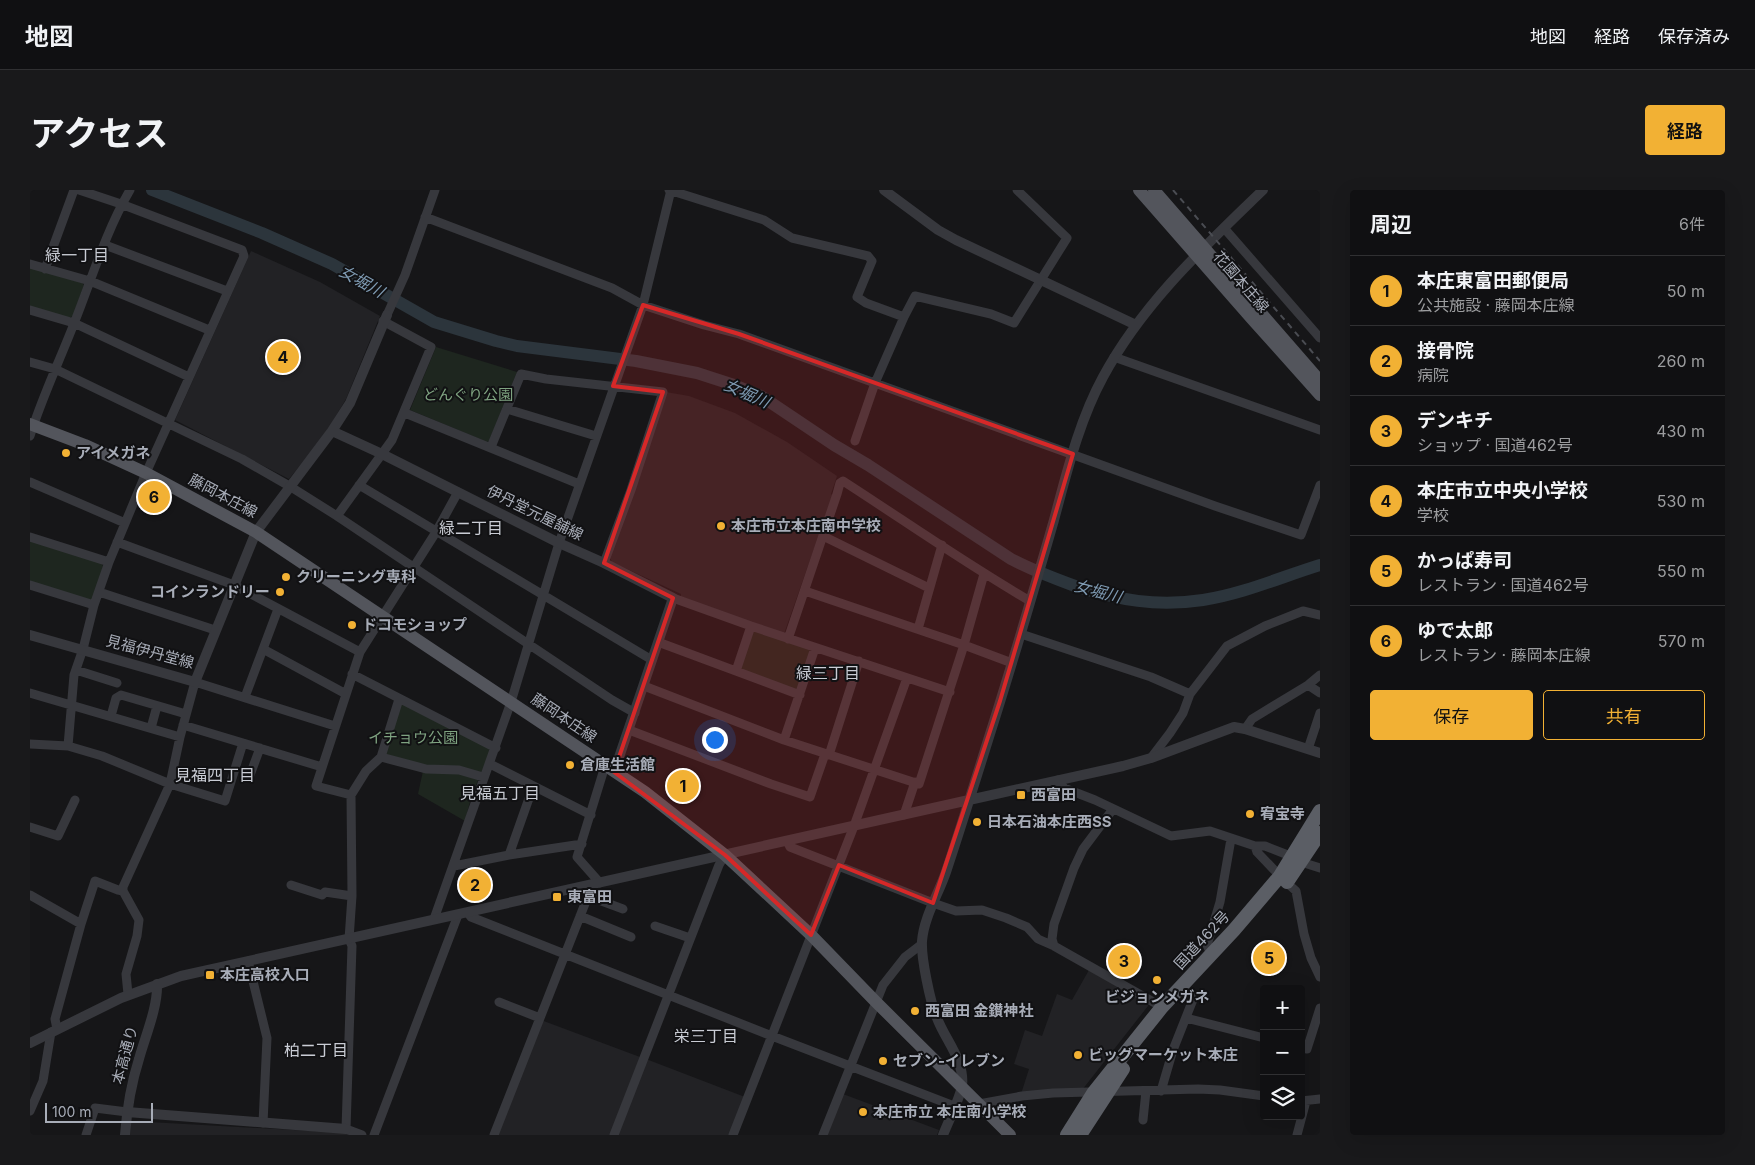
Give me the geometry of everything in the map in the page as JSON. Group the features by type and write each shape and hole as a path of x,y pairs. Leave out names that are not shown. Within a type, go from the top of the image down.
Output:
{"highway":[{"name":"国道462号","path":"1297,859 1320,812"},
{"name":"国道462号","path":"1067,1135 1101,1092 1187,992 1242,935 1297,859 1320,833"},
{"name":"国道462号","path":"1080,1135 1101,1092 1162,1007 1283,879"}],"main road":[{"name":"花園本庄線","path":"1139,190 1199,251 1320,381"},
{"name":"花園本庄線","path":"1154,190 1199,251 1320,395"},
{"name":"藤岡本庄線","path":"31,428 84,445 146,473 256,532 645,792 725,855 811,935 1010,1135"}],"street":[{"path":"46,269 74,190"},
{"path":"68,746 76,670 108,562 209,330 244,256 242,250 125,197 79,190"},
{"path":"256,532 332,431 350,403 405,275 434,190"},
{"path":"434,919 483,778 496,748 529,645 542,594 614,382 643,305 670,190 764,220 792,238 868,256 872,261 856,297 866,303 904,317"},
{"path":"884,190 938,230 982,254 1136,325"},
{"path":"855,441 875,383 915,296 991,314 1014,323 1067,238 1017,190"},
{"path":"944,1135 962,1086 961,1070 958,1060 936,1017 924,966 922,944 927,918 945,874 1021,634 1072,454 1091,401 1114,357 1136,325 1199,251 1263,190"},
{"path":"31,428 125,197"},
{"path":"425,217 612,288 643,305 704,325 739,334 1215,506 1301,535 1320,485"},
{"path":"1224,228 1320,338"},
{"path":"105,245 227,291"},
{"path":"30,264 90,281 209,330"},
{"path":"30,310 74,323 189,377"},
{"path":"337,516 392,440 431,347 385,318"},
{"path":"1114,357 1320,430"},
{"path":"30,362 55,369 242,459 291,487 612,700 635,713"},
{"path":"491,447 521,374 546,379 614,382 663,392 631,490 604,563"},
{"path":"507,409 596,436"},
{"path":"405,412 579,484"},
{"name":"伊丹堂元屋舗線","path":"332,431 673,598"},
{"path":"788,639 840,484 843,481 984,574 1030,601"},
{"path":"30,482 125,523"},
{"path":"359,485 652,660"},
{"path":"351,795 316,786 352,674 360,652 436,532 458,492"},
{"name":"見福伊丹堂線","path":"30,635 195,682 256,532"},
{"path":"823,536 929,588"},
{"path":"30,537 108,562"},
{"path":"118,542 234,585 360,652"},
{"path":"918,629 942,545"},
{"path":"644,686 784,740 919,784 950,692 984,574"},
{"path":"30,585 94,605"},
{"path":"805,591 1012,663"},
{"path":"99,592 215,630"},
{"path":"600,883 577,857 591,815 629,730 673,598 788,639 950,692"},
{"path":"245,697 278,609"},
{"path":"1151,758 1179,720 1190,694 1227,646 1264,626 1303,611 1320,615"},
{"path":"736,671 750,626"},
{"path":"1021,634 1151,677 1190,694"},
{"path":"658,642 800,694"},
{"path":"784,740 815,648"},
{"path":"263,649 346,694"},
{"path":"629,730 810,797 827,755 859,661"},
{"path":"76,670 116,683"},
{"path":"352,674 496,748"},
{"path":"1245,729 1252,719 1308,685 1320,675"},
{"path":"733,1135 854,826 907,678"},
{"path":"128,994 126,974 137,936 139,920 123,891 124,882 170,784 195,682 336,726"},
{"path":"1308,685 1320,693"},
{"path":"30,693 180,737"},
{"path":"111,716 116,698 121,695 186,714"},
{"path":"346,1129 352,946 349,939 352,896 351,795 366,771 380,757 399,699"},
{"path":"150,728 157,706"},
{"path":"1308,749 1320,713"},
{"path":"183,725 322,767"},
{"path":"30,1043 128,994 181,976 434,919 588,891 600,883 1115,768 1151,758 1234,727 1320,753"},
{"path":"30,744 68,746 102,756 170,784 225,801 242,743"},
{"path":"250,775 260,748"},
{"path":"380,757 426,769 459,770 483,778"},
{"path":"490,764 591,815"},
{"path":"1058,780 1064,788 1171,836 1210,831 1255,846 1265,846 1320,868"},
{"path":"904,815 915,782"},
{"path":"509,855 533,787"},
{"path":"30,827 58,836 75,800"},
{"path":"1054,946 1052,939 1054,924 1082,849 1113,809"},
{"path":"1212,954 1207,945 1220,902 1231,839"},
{"path":"787,841 790,847 933,903 956,911 982,910 1027,927 1038,939 1054,946 1162,1007"},
{"path":"454,866 509,855 582,844"},
{"path":"1255,846 1257,852 1296,891 1304,934 1311,958 1320,977"},
{"path":"614,1135 690,938 719,865 725,855"},
{"path":"30,1111 43,1081 56,1019 81,924 95,881 123,891"},
{"path":"291,885 322,895 325,892 352,896"},
{"path":"588,891 623,909"},
{"path":"494,1135 565,955 588,891"},
{"path":"30,895 81,924"},
{"path":"463,914 954,1106"},
{"path":"374,1135 463,914"},
{"path":"580,916 631,937"},
{"path":"655,926 690,938"},
{"path":"823,1135 883,985 905,957 922,944"},
{"path":"248,961 267,1038 263,1123"},
{"name":"本高通り","path":"125,1135 127,1112 138,1062 155,1003 157,984"},
{"path":"1162,1091 1173,1050 1194,998 1187,992"},
{"path":"499,1002 540,1018"},
{"path":"1305,1049 1307,1049 1320,1008"},
{"path":"1186,1018 1260,1037"},
{"path":"980,1104 1030,1096 1101,1092 1220,1090 1260,1095"},
{"path":"1142,1120 1146,1091"},
{"path":"1305,1101 1320,1099"},
{"path":"86,1135 95,1108 346,1129 362,1135"},
{"path":"1297,1135 1300,1120"}],"highlighted area":[{"path":"643,305 739,334 1073,454 1000,701 933,903 839,865 811,935 725,855 614,772 673,598 604,563 663,392 613,386"}],"shaded area":[{"path":"251,251 320,282 380,316 346,399 324,436 289,479 175,420"},
{"name":"本庄市立本庄南中学校","path":"666,392 689,396 735,413 787,442 837,476 831,494 833,495 784,634 681,598 681,594 612,562 610,558"},
{"path":"1089,970 1147,1001 1148,1006 1082,1090 1021,1094 1029,1069 1014,1064 1025,1030 1042,1036 1057,994 1072,1000"},
{"path":"541,1020 640,1057 610,1135 496,1135"},
{"path":"646,1059 745,1097 730,1135 617,1135"},
{"name":"本庄市立 本庄南小学校","path":"843,1094 939,1130 937,1135 827,1135"},
{"path":"131,1121 347,1133 351,1135 130,1135"}],"green space":[{"path":"30,267 84,285 73,316 69,318 30,307"},
{"name":"どんぐり公園","path":"436,347 517,372 489,441 487,442 410,410"},
{"path":"30,540 101,563 103,566 94,601 30,582"},
{"path":"754,630 809,649 810,652 798,688 795,690 741,670 740,667"},
{"name":"イチョウ公園","path":"400,703 489,748 491,751 472,794 465,821 418,794 423,771 384,754"}],"waterway":[{"name":"女堀川","path":"152,190 262,233 332,264 434,322 517,346 636,361 697,373 761,396 1011,559 1075,586 1138,601 1186,602 1233,594 1320,565"}],"railway":[{"path":"1173,190 1320,361"}],"place":[{"name":"本庄市立中央小学校","path":"283,357"},
{"name":"アイメガネ","path":"66,453"},
{"name":"ゆで太郎","path":"154,497"},
{"name":"本庄市立本庄南中学校","path":"721,526"},
{"name":"クリーニング専科","path":"286,577"},
{"name":"コインランドリー","path":"280,592"},
{"name":"ドコモショップ","path":"352,625"},
{"name":"倉庫生活館","path":"570,765"},
{"name":"本庄東富田郵便局","path":"683,786"},
{"name":"西富田","path":"1021,795"},
{"name":"宥宝寺","path":"1250,814"},
{"name":"日本石油本庄西SS","path":"977,822"},
{"name":"接骨院","path":"475,885"},
{"name":"東富田","path":"557,897"},
{"name":"かっぱ寿司","path":"1269,958"},
{"name":"デンキチ","path":"1124,961"},
{"name":"本庄高校入口","path":"210,975"},
{"name":"ビジョンメガネ","path":"1157,980"},
{"name":"西富田 金鑚神社","path":"915,1011"},
{"name":"ビッグマーケット本庄","path":"1078,1055"},
{"name":"セブン-イレブン","path":"883,1061"},
{"name":"本庄市立 本庄南小学校","path":"863,1112"}],"district":[{"name":"緑一丁目","path":"77,255"},
{"name":"緑二丁目","path":"471,528"},
{"name":"緑三丁目","path":"828,673"},
{"name":"見福四丁目","path":"215,775"},
{"name":"見福五丁目","path":"500,793"},
{"name":"栄三丁目","path":"706,1036"},
{"name":"柏二丁目","path":"316,1050"}]}
